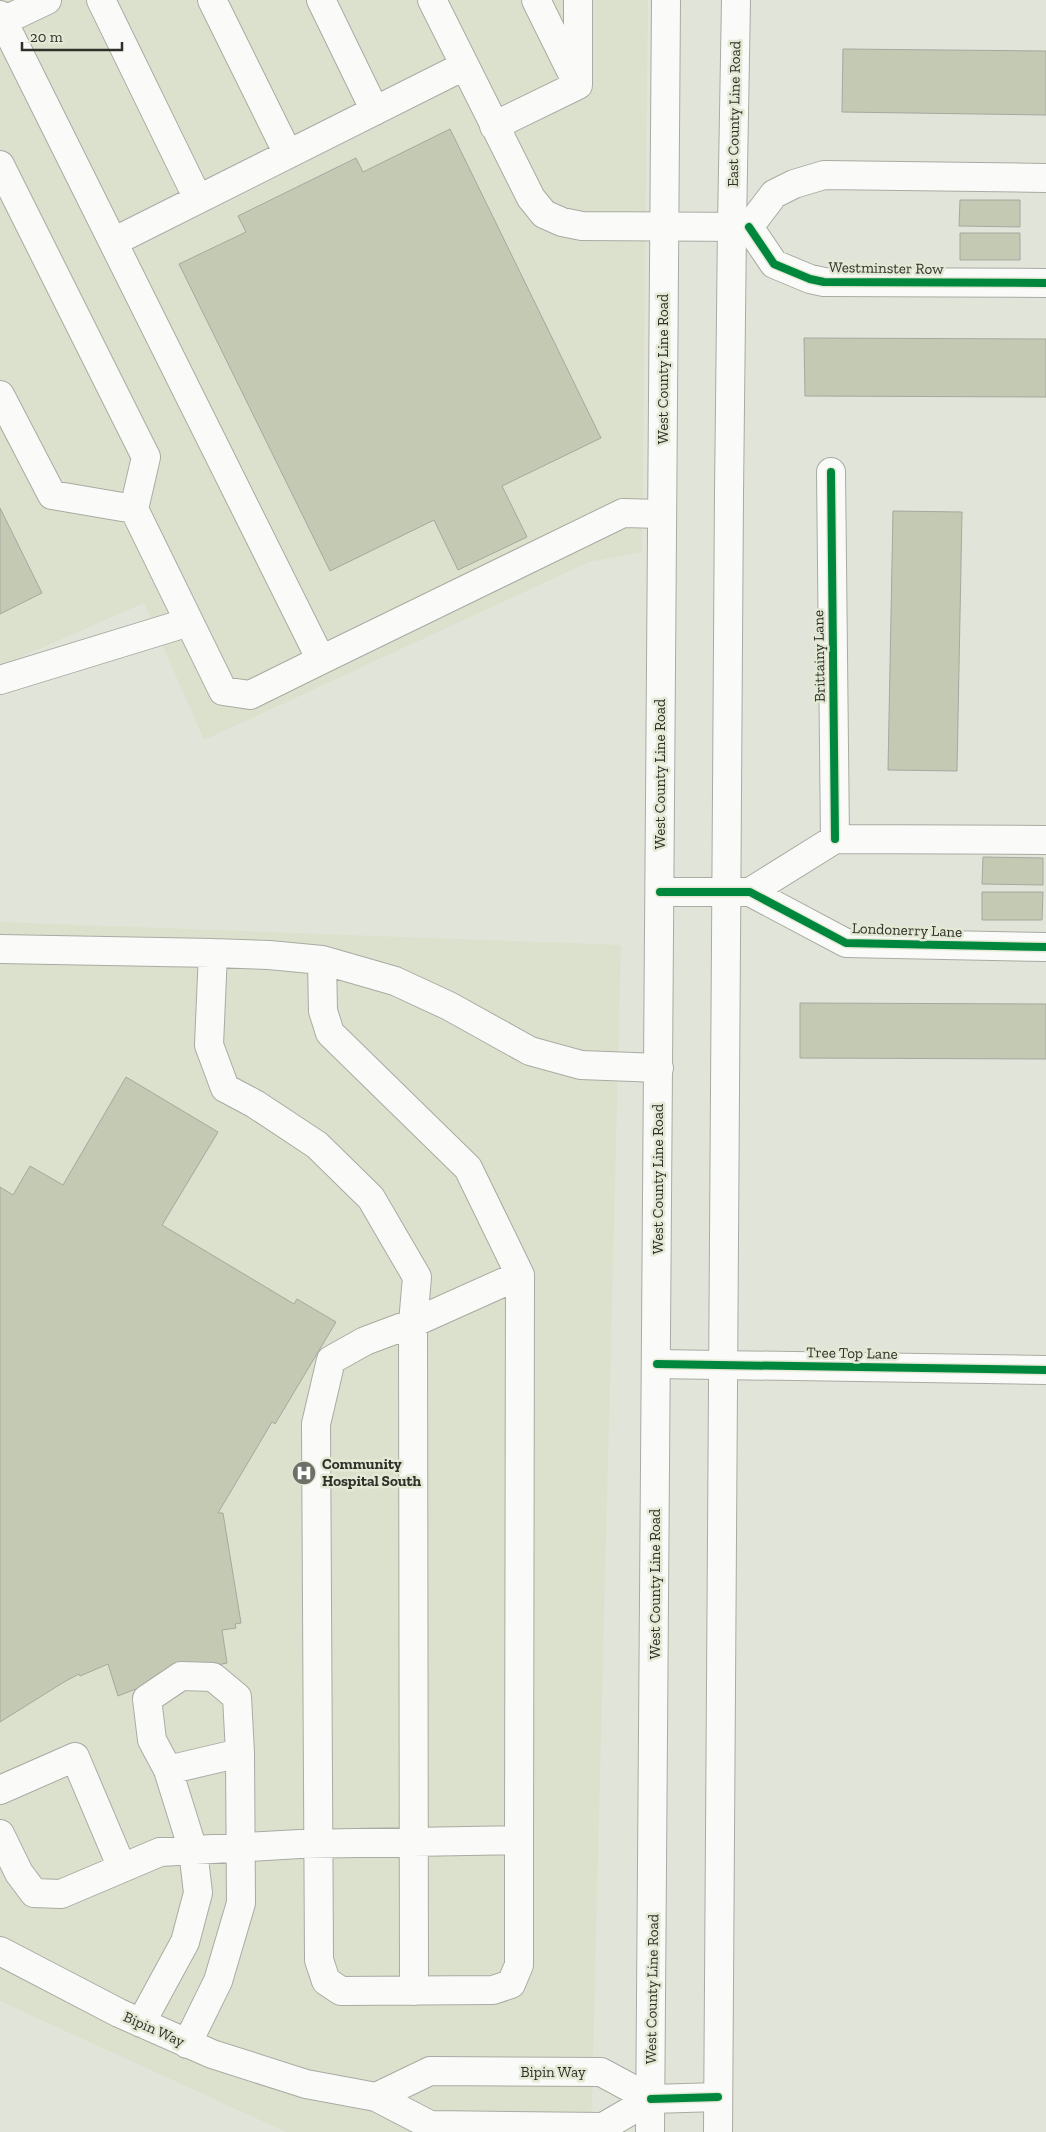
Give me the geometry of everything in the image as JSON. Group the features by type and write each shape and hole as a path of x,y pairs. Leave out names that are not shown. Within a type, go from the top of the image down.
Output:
{"main road":[{"path":"47,0 2,18 321,660"},
{"path":"101,0 198,199"},
{"path":"212,0 288,154"},
{"path":"321,0 375,111"},
{"path":"432,0 531,198 544,214 562,222 582,226 740,227 774,194 794,184 824,175 1046,178"},
{"path":"536,0 578,85"},
{"path":"578,0 578,85"},
{"path":"664,226 666,0"},
{"name":"East County Line Road","path":"736,0 740,227"},
{"path":"113,242 464,66"},
{"path":"494,126 578,85"},
{"path":"0,165 146,457 134,509 223,691 250,695 623,513 662,514"},
{"name":"West County Line Road","path":"650,2132 664,226"},
{"path":"718,2132 724,1365 739,892 740,227"},
{"name":"Westminster Row","path":"740,227 774,264 810,279 824,282 1046,283"},
{"path":"0,395 52,495 134,509"},
{"name":"Brittainy Lane","path":"831,472 835,840"},
{"path":"0,680 189,622"},
{"path":"739,892 835,840 1046,840"},
{"name":"Londonerry Lane","path":"660,892 739,892 846,943 1046,947"},
{"path":"0,950 213,953 269,955 322,960 395,981 449,1006 530,1052 581,1065 659,1068"},
{"path":"213,953 209,1045 225,1088 256,1104 317,1145 371,1198 417,1277 413,1323 414,1990"},
{"path":"322,960 323,1011 330,1033 468,1168 520,1275 519,1964 511,1984 493,1990 342,1991 326,1981 319,1960 316,1424 331,1360 365,1341 413,1323 520,1275"},
{"name":"Tree Top Lane","path":"657,1364 1046,1370"},
{"path":"141,2023 185,1942 198,1893 193,1850 168,1770 152,1740 148,1699 181,1676 213,1677 237,1697 240,1753 241,1904 218,1981 188,2044"},
{"path":"168,1770 240,1753"},
{"path":"0,1790 75,1757 122,1868"},
{"path":"0,1834 19,1873 34,1893 61,1894 160,1852 319,1843 519,1840"},
{"name":"Bipin Way","path":"0,1951 141,2023 212,2054 262,2072 338,2091 376,2098 430,2125 603,2127 651,2099"},
{"name":"Bipin Way","path":"376,2098 430,2071 601,2072 651,2099"},
{"path":"651,2099 718,2097"}],"shaded area":[{"path":"0,0 648,0 642,552 589,562 204,740 144,603 0,666"},
{"name":"Community Hospital South","path":"0,922 621,945 591,2132 286,2132 0,2001"}],"building":[{"path":"843,49 1046,51 1046,115 842,112"},
{"path":"450,129 601,438 502,486 527,537 458,570 434,520 330,571 179,264 246,232 238,216 356,158 363,172"},
{"path":"960,200 1020,200 1020,227 959,226"},
{"path":"960,233 1020,233 1020,260 960,260"},
{"path":"804,338 1046,339 1046,397 805,396"},
{"path":"0,508 42,593 0,614"},
{"path":"893,511 962,512 957,771 888,770"},
{"path":"983,857 1043,858 1043,885 982,884"},
{"path":"982,892 1043,892 1042,920 982,920"},
{"path":"800,1003 1046,1004 1046,1059 800,1058"},
{"path":"126,1077 218,1132 162,1225 294,1304 297,1299 336,1322 275,1424 272,1422 218,1513 223,1513 241,1623 235,1624 236,1628 222,1630 227,1663 191,1670 118,1696 108,1664 80,1676 79,1674 64,1682 0,1722 0,1187 13,1195 30,1166 63,1185"}],"cycle path":[{"path":"749,227 774,264 810,279 824,282 1046,283"},
{"path":"831,472 835,839"},
{"path":"660,892 750,892 846,943 1046,947"},
{"path":"657,1364 1046,1370"},
{"path":"651,2099 718,2097"}],"place":[{"name":"Community Hospital South","path":"304,1473"}]}
